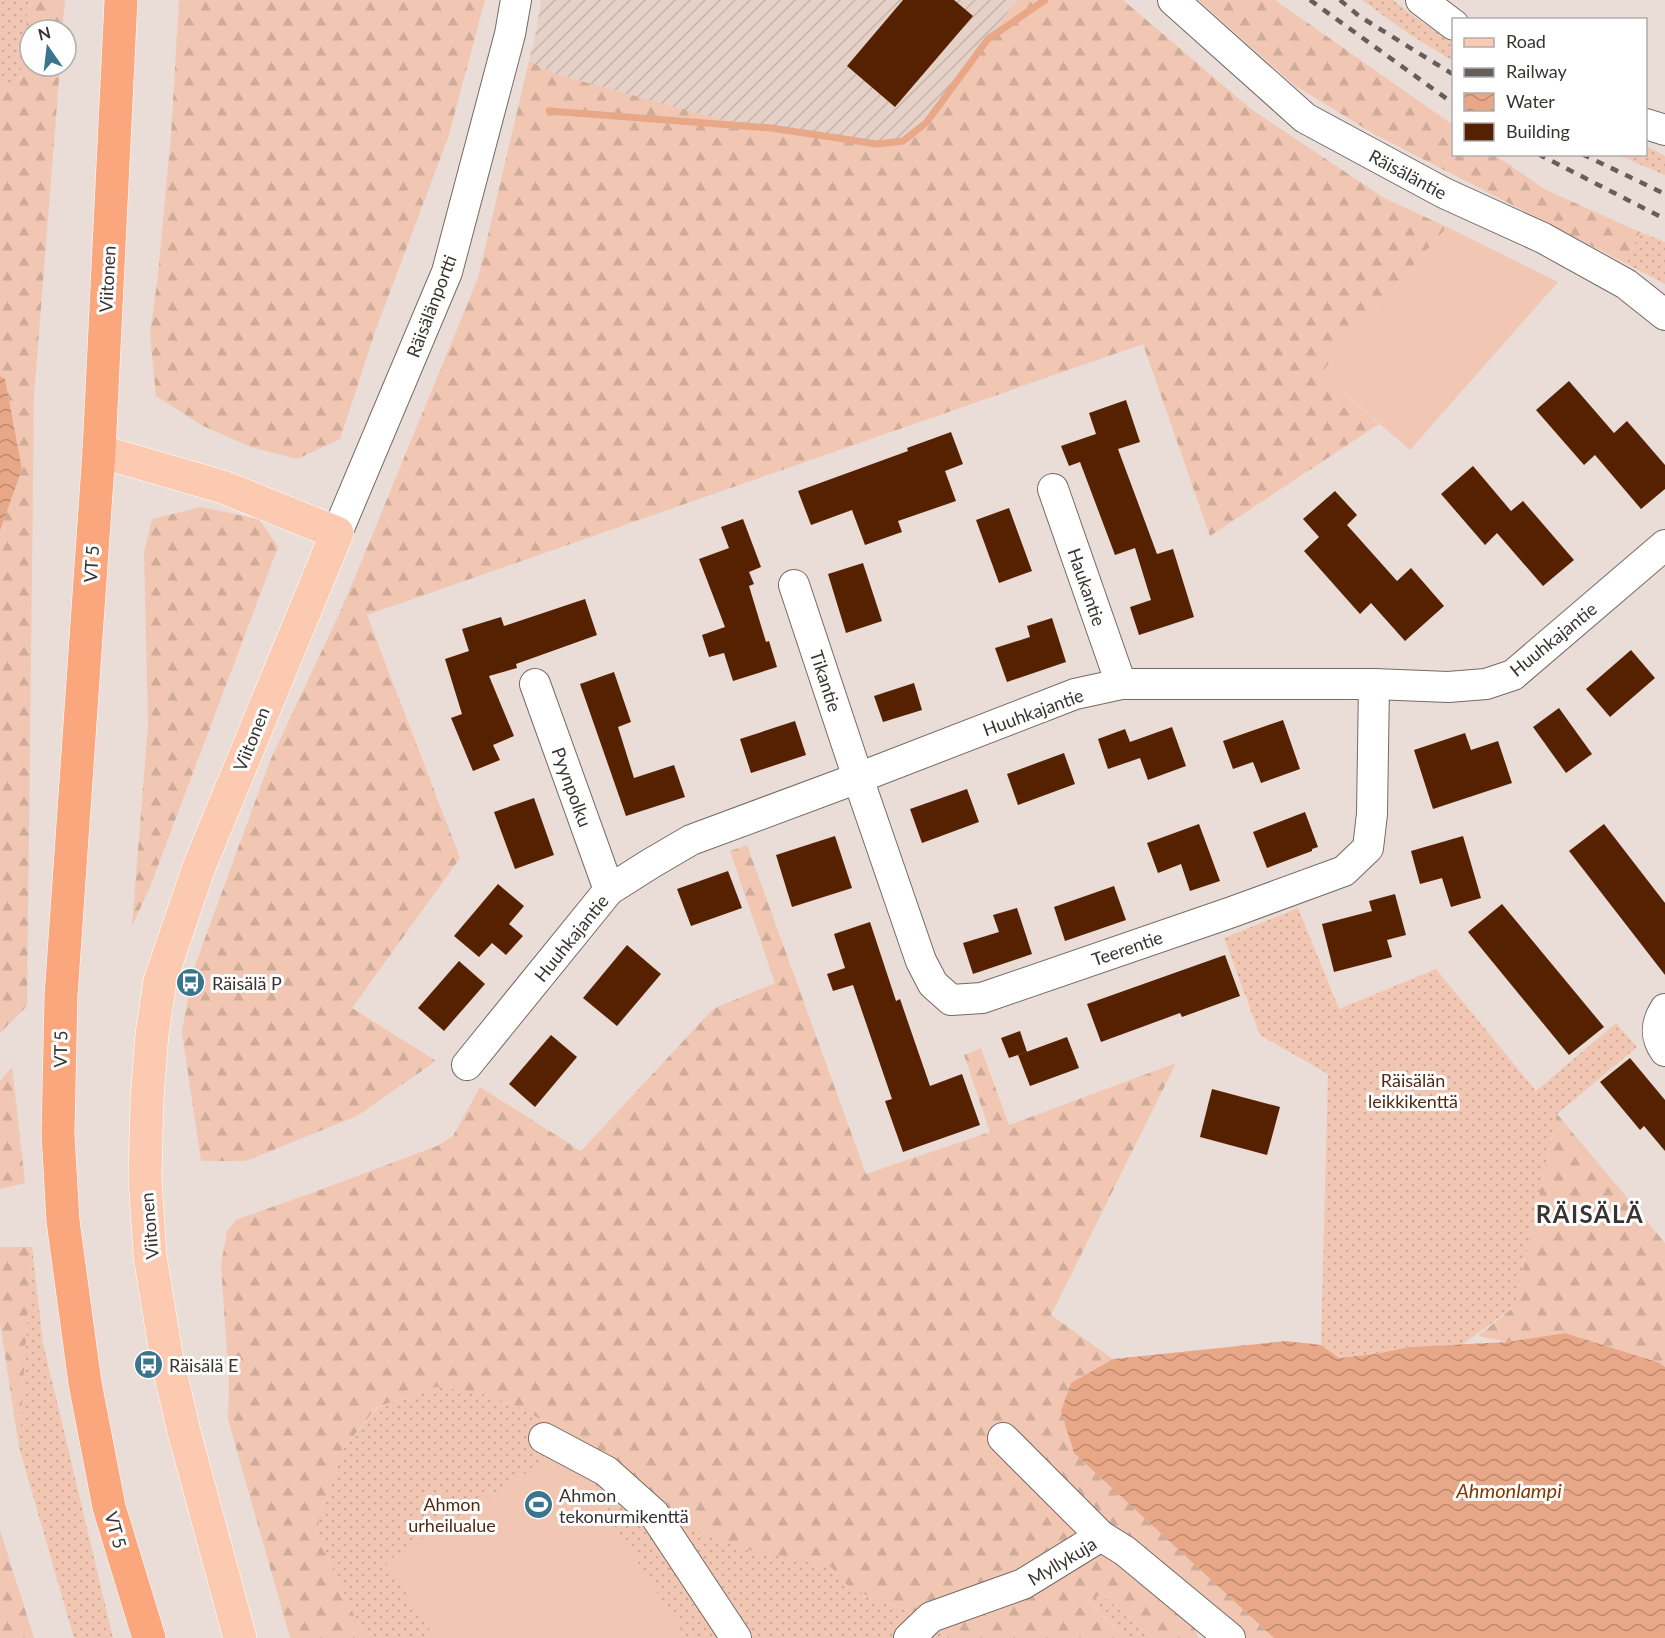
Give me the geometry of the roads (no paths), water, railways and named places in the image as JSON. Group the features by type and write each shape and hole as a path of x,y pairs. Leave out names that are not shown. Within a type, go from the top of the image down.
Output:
{"highway":[{"name":"Viitonen","path":"99,452 121,0"},
{"name":"VT 5","path":"99,452 61,996 58,1134 63,1221 85,1383 109,1507 149,1638"}],"main road":[{"path":"99,452 223,487 337,533"},
{"name":"Viitonen","path":"240,1638 184,1432 166,1354 150,1256 145,1177 147,1098 152,1034 160,981 199,867 337,533"}],"street":[{"name":"Räisälänportti","path":"337,533 447,272 510,33 516,0"},
{"name":"Räisäläntie","path":"1173,0 1305,118 1444,193 1543,238 1626,284 1665,315"},
{"path":"1420,0 1452,24"},
{"path":"1647,124 1665,130"},
{"name":"Haukantie","path":"1053,489 1121,684"},
{"name":"Huuhkajantie","path":"467,1065 609,890 691,840 1076,694 1121,684 1374,684 1448,687 1486,684 1513,675 1665,545"},
{"name":"Tikantie","path":"794,585 858,778"},
{"name":"Pyynpolku","path":"535,684 609,890"},
{"name":"Teerentie","path":"858,778 921,961 933,984 951,1000 982,998 1344,871 1368,848 1372,814 1374,684"},
{"path":"1665,1009 1658,1028 1659,1040 1665,1051"},
{"path":"544,1438 606,1471 654,1514 736,1638"},
{"path":"1003,1438 1101,1536"},
{"name":"Myllykuja","path":"909,1638 931,1617 1023,1584 1101,1536 1125,1551 1230,1638"}],"water":[{"path":"0,376 5,379 22,469 0,531"},
{"name":"Ahmonlampi","path":"1565,1333 1660,1363 1665,1367 1665,1638 1274,1638 1074,1453 1061,1411 1071,1383 1113,1359 1286,1341 1321,1345 1339,1358 1409,1347 1507,1342"}],"waterway":[{"path":"549,111 771,128 877,144 903,141 926,123 988,39 1045,0"}],"railway":[{"path":"1310,0 1452,103"},
{"path":"1340,0 1359,16 1452,74"},
{"path":"1542,156 1665,219"},
{"path":"1586,156 1665,194"}],"place":[{"name":"Räisälä P","path":"191,983"},
{"name":"Räisälä E","path":"148,1365"},
{"name":"Ahmon tekonurmikenttä","path":"538,1505"}],"district":[{"name":"RÄISÄLÄ","path":"1590,1213"}],"park label":[{"name":"Räisälän leikkikenttä","path":"1413,1090"},
{"name":"Ahmon urheilualue","path":"452,1514"}]}
